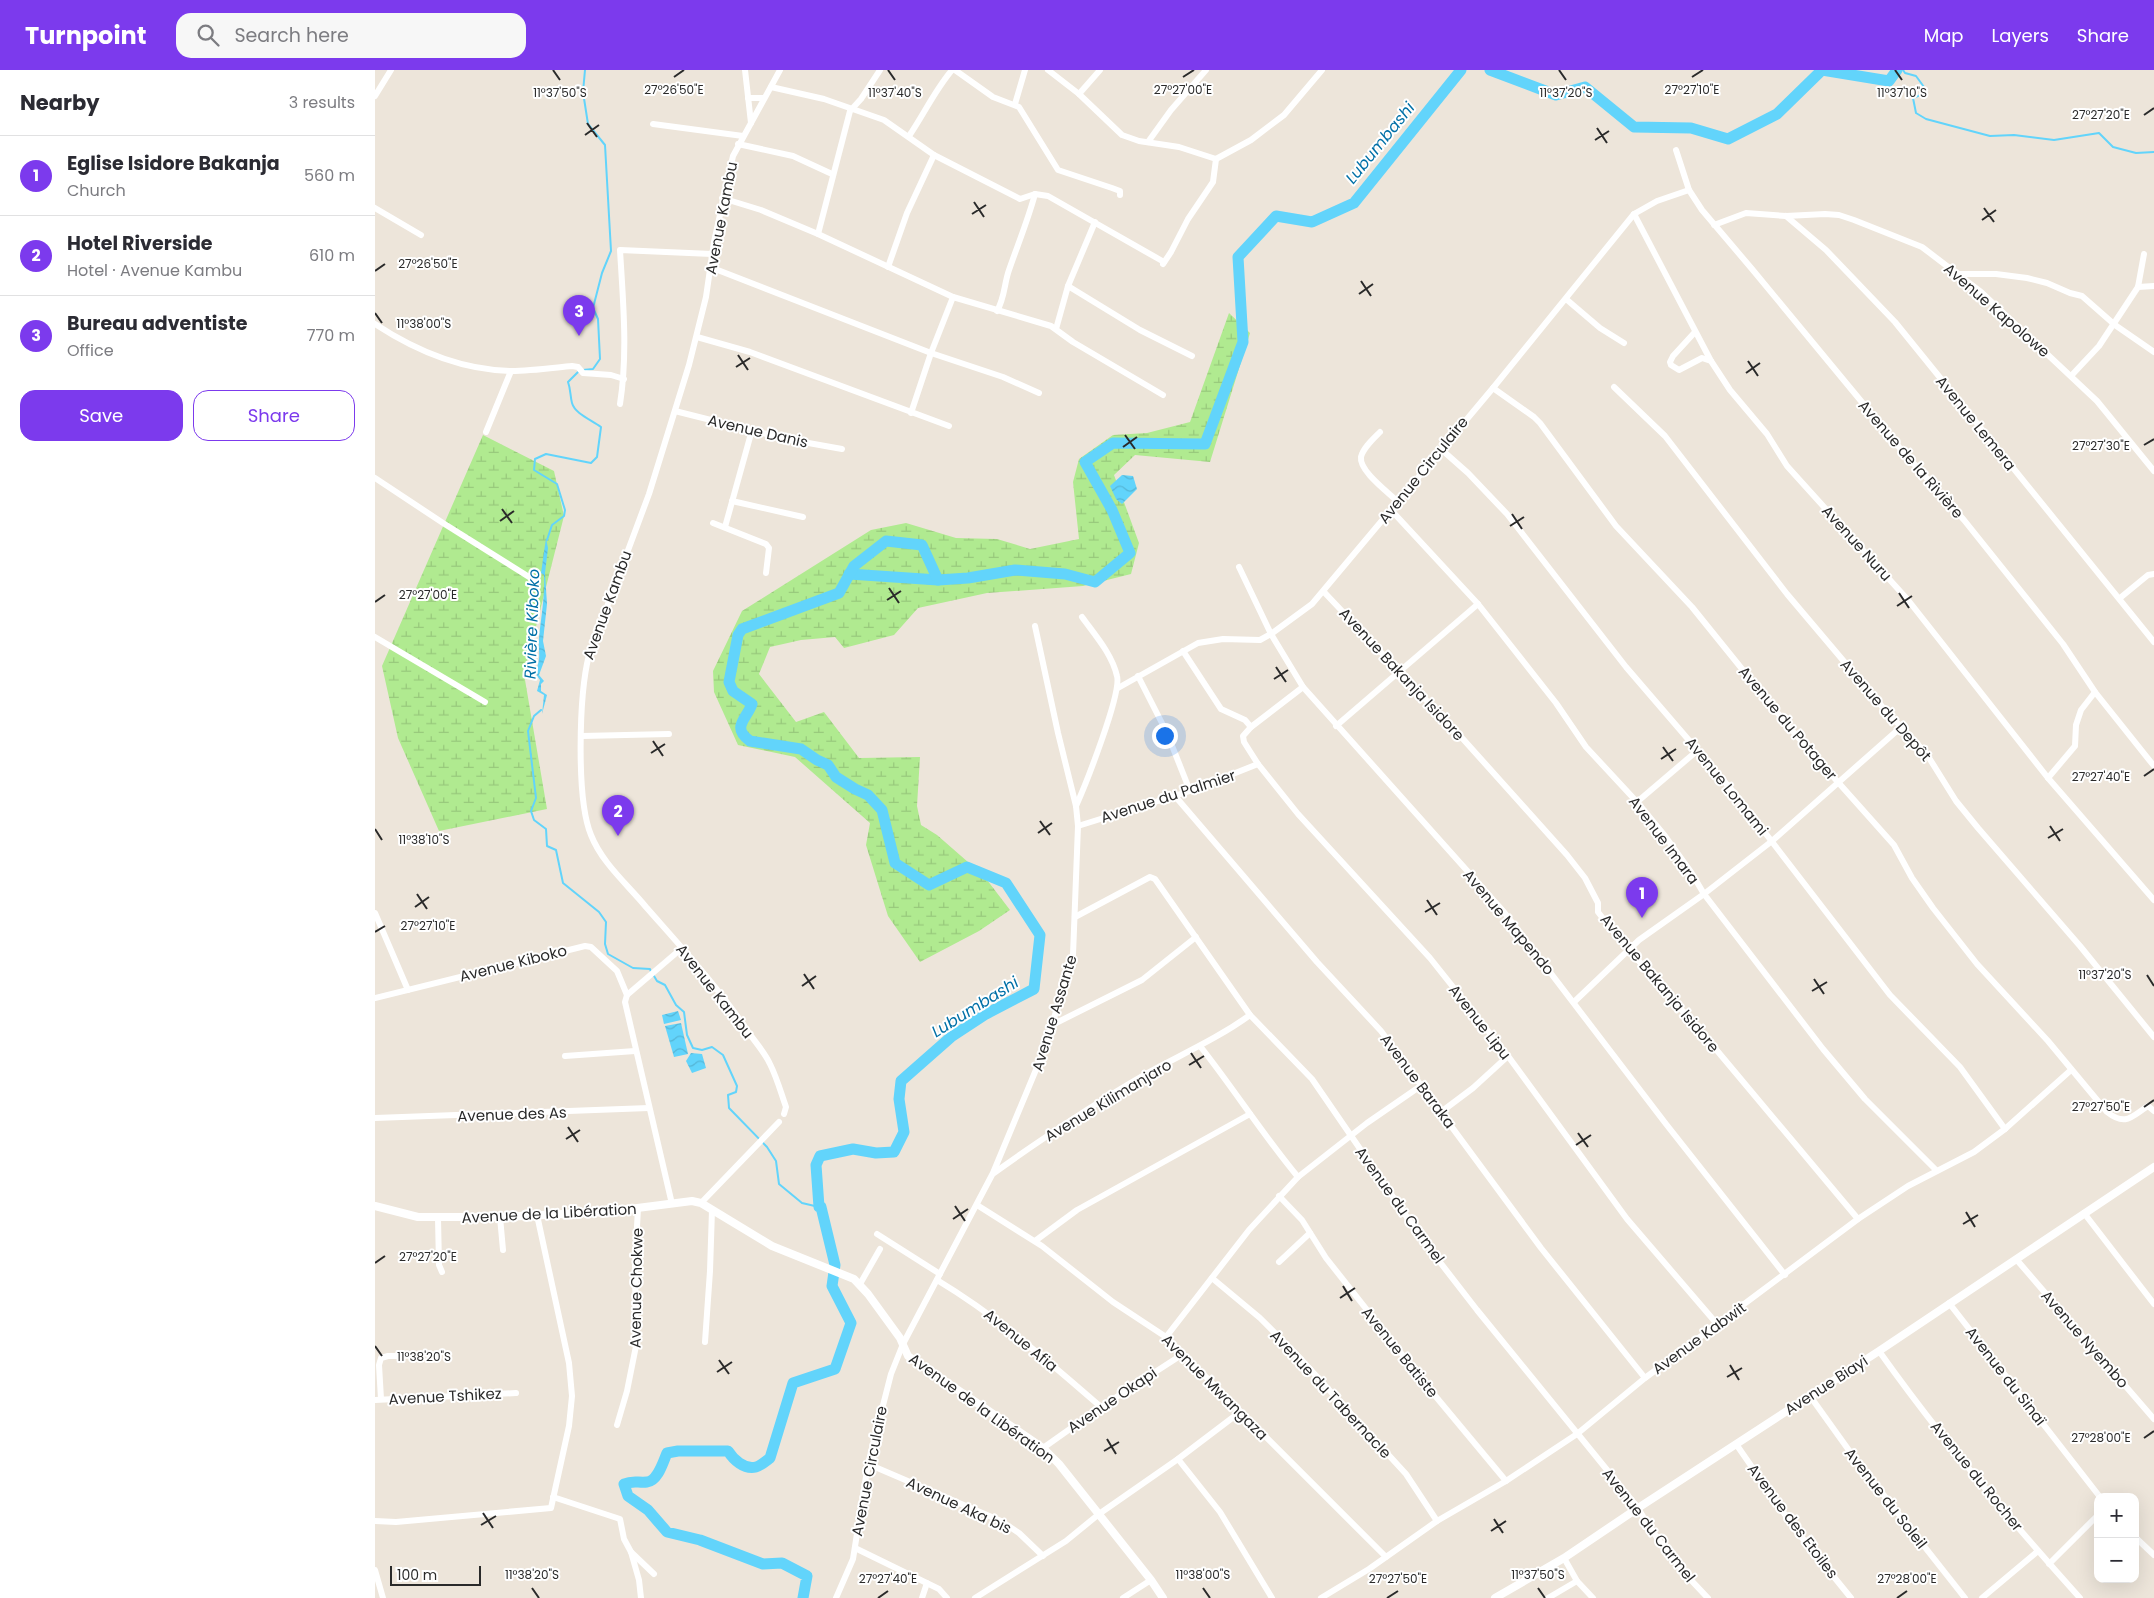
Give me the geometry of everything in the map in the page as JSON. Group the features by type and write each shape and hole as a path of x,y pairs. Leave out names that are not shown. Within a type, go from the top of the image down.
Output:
{"street":[{"path":"375,96 391,70"},
{"path":"745,70 751,123"},
{"name":"Avenue Kambu","path":"780,70 738,144 730,166 722,198 706,297 697,336 649,494 590,649 583,680 582,736 583,802 590,835 607,863 682,948 742,1022 770,1063 786,1107 784,1114"},
{"path":"818,234 832,174 851,107 861,99 880,70"},
{"path":"909,136 941,84 954,70 993,97 1015,104 1024,114 1058,170 1120,191 1120,195"},
{"path":"1015,104 1025,70"},
{"path":"1048,70 1079,94 1122,136 1139,141 1179,147 1216,159 1251,140 1284,115 1322,70"},
{"path":"1079,94 1100,70"},
{"path":"1148,142 1171,110 1207,70"},
{"path":"771,88 824,99 884,120 934,155 1016,198 1023,199 1035,194 1048,196 1163,263 1188,219 1213,182 1216,159"},
{"path":"748,98 764,98"},
{"path":"653,124 743,136"},
{"path":"738,144 793,156 832,174"},
{"name":"Avenue de la Rivière","path":"1676,150 1689,190 1713,225 1752,269 1899,447 1964,520 2063,644 2095,692 2154,766"},
{"path":"888,267 907,213 934,155"},
{"name":"Avenue Circulaire","path":"1118,688 1198,643 1223,639 1260,640 1305,610 1324,592 1635,214 1657,201 1689,190"},
{"path":"997,311 1005,292 1009,271 1035,194"},
{"path":"722,198 761,210 818,234 953,297 997,311 1043,322 1163,395"},
{"path":"375,208 421,235"},
{"name":"Avenue Kapolowe","path":"1713,225 1746,213 1786,216 1839,215 1923,247 1981,292 2097,401 2154,471"},
{"path":"1635,214 1695,332 1673,356 1670,362 1671,365 1679,370 1702,358 1711,361"},
{"name":"Avenue Lemera","path":"1786,216 1821,245 1873,296 2154,642"},
{"path":"1056,329 1069,286 1095,222"},
{"path":"620,404 624,379 619,250 712,254"},
{"path":"2071,376 2099,346 2115,325 2138,287 2144,254"},
{"path":"710,267 931,352 1003,377 1039,393"},
{"path":"1959,274 1997,274 2027,278 2082,296 2115,325 2154,352"},
{"path":"1069,286 1140,330 1192,356"},
{"path":"2138,287 2154,286"},
{"path":"911,412 931,352 953,297"},
{"path":"1566,299 1600,328 1624,343"},
{"path":"375,324 406,343 458,365 511,371 572,366 580,371 611,375 624,379"},
{"name":"Avenue Nuru","path":"1695,332 1730,390 1767,434 1787,466 1908,600 2048,778 2154,900"},
{"path":"697,336 749,352 949,426"},
{"path":"486,432 511,371"},
{"name":"Avenue du Depôt","path":"1614,387 1665,436 1787,594 1900,728 1926,754 1956,801 2081,946 2154,1037"},
{"name":"Avenue du Potager","path":"1493,388 1534,417 1540,424 1616,526 1692,607 1788,726 1894,845 1912,878 1977,964 2048,1041 2107,1112 2114,1118 2122,1120 2130,1118 2148,1106 2154,1111"},
{"name":"Avenue Danis","path":"675,411 842,449"},
{"path":"725,527 752,430"},
{"path":"1379,432 1366,447 1361,456 1361,462 1365,470 1398,502"},
{"name":"Avenue Lomami","path":"1442,450 1468,473 1507,514 1626,667 1737,795 1890,995 1960,1067 2005,1129"},
{"path":"375,478 537,582"},
{"path":"732,501 803,517"},
{"name":"Avenue Imara","path":"1391,510 1478,604 1539,682 1586,747 1637,802 1691,872 1704,894 1835,1064 1865,1099 1935,1170"},
{"path":"713,523 766,544 769,548 765,573"},
{"name":"Avenue Mapendo","path":"1239,567 1271,634 1303,687 1505,912 1666,1124 1785,1275"},
{"path":"2120,598 2148,575 2154,574"},
{"name":"Avenue Bakanja Isidore","path":"1324,592 1401,671 1525,806 1571,860 1595,895 1598,903 1598,912 1858,1219"},
{"path":"1336,726 1478,604"},
{"path":"1076,806 1087,782 1118,688 1118,677 1115,668 1082,617"},
{"name":"Avenue Assante","path":"903,1344 993,1173 1038,1068 1073,955 1078,826 1076,806 1059,740 1035,626"},
{"path":"375,637 485,702"},
{"path":"1183,651 1221,708 1245,720 1251,727 1303,687"},
{"path":"1138,676 1167,733 1190,791"},
{"path":"2048,778 2075,746 2075,725 2081,710 2095,692"},
{"name":"Avenue Lipu","path":"1251,727 1243,736 1243,740 1258,764 1298,814 1430,958 1508,1056 1627,1219 1717,1324"},
{"path":"1574,1002 1639,940 1704,894 1772,841 1900,728"},
{"path":"582,736 669,734"},
{"path":"1637,802 1699,750"},
{"name":"Avenue du Palmier","path":"1078,826 1190,791 1258,764"},
{"name":"Avenue Baraka","path":"1175,796 1317,962 1381,1031 1423,1085 1541,1248 1645,1378"},
{"name":"Avenue du Carmel","path":"1075,916 1152,877 1250,1015 1305,1070 1422,1239 1638,1508 1655,1538 1689,1579 1708,1598"},
{"path":"375,913 408,990"},
{"path":"1052,1025 1138,983 1155,972 1196,937"},
{"name":"Avenue Kiboko","path":"375,998 585,946 591,947 617,971 627,995"},
{"path":"672,1204 626,1009 627,995 682,948"},
{"name":"Avenue Kilimanjaro","path":"993,1173 1083,1111 1145,1074 1200,1046 1250,1015"},
{"path":"1200,1046 1251,1114 1269,1142 1298,1177"},
{"path":"565,1056 635,1051"},
{"path":"1441,1112 1473,1088 1508,1056"},
{"name":"Avenue Kabwit","path":"1321,1598 1386,1557 1437,1521 1506,1481 1577,1434 1645,1378 1858,1219 1935,1170 1973,1152 2005,1129 2071,1070"},
{"path":"1166,1336 1279,1196 1298,1177 1367,1123 1423,1085"},
{"name":"Avenue des As","path":"375,1118 649,1108"},
{"path":"1035,1241 1077,1210 1251,1114"},
{"path":"701,1203 779,1122"},
{"name":"Avenue Biayi","path":"1495,1598 1564,1558 2154,1167"},
{"name":"Avenue Batiste","path":"1279,1196 1302,1220 1325,1258 1381,1329 1506,1481"},
{"name":"Avenue de la Libération","path":"375,1206 418,1217 438,1218 597,1213 692,1201 701,1203 763,1242 845,1274 860,1284 903,1344 908,1356 1043,1448 1059,1464 1151,1580 1163,1598"},
{"name":"Avenue Mwangaza","path":"977,1205 1035,1241 1113,1302 1166,1336 1386,1557"},
{"name":"Avenue Chokwe","path":"617,1425 627,1391 636,1346 635,1264 638,1208"},
{"path":"705,1342 712,1210"},
{"path":"2084,1213 2154,1304"},
{"path":"375,1521 404,1521 551,1509 569,1426 572,1396 569,1363 537,1215"},
{"path":"501,1217 503,1250"},
{"path":"438,1218 439,1264 442,1272"},
{"path":"1279,1262 1310,1233"},
{"name":"Avenue Afia","path":"877,1234 1014,1332 1101,1407"},
{"path":"860,1284 880,1249"},
{"name":"Avenue Nyembo","path":"2016,1259 2154,1419"},
{"name":"Avenue du Tabernacle","path":"1212,1278 1260,1318 1299,1357 1405,1474 1437,1521"},
{"name":"Avenue du Sinaï","path":"1949,1302 2097,1493"},
{"name":"Avenue Circulaire","path":"836,1598 851,1563 855,1548 868,1464 888,1383 903,1344"},
{"name":"Avenue du Rocher","path":"1879,1351 1909,1394 2038,1551 2080,1598"},
{"name":"Avenue Okapi","path":"1043,1448 1101,1407 1183,1354"},
{"path":"378,1399 381,1358 404,1356"},
{"name":"Avenue Tshikez","path":"378,1399 516,1393"},
{"name":"Avenue du Soleil","path":"1810,1396 1853,1456 1965,1598"},
{"path":"975,1598 1084,1528 1099,1514 1178,1459 1240,1412"},
{"name":"Avenue des Etoiles","path":"1736,1444 1795,1529 1851,1598"},
{"path":"1178,1459 1220,1512 1272,1598"},
{"name":"Avenue Aka bis","path":"868,1464 1001,1521 1019,1533 1043,1556"},
{"path":"553,1497 617,1517 622,1521 624,1539 631,1552 639,1580 641,1598"},
{"path":"2049,1564 2094,1519"},
{"path":"2136,1538 2154,1555"},
{"path":"855,1548 940,1590 947,1598"},
{"path":"1981,1598 2038,1551"},
{"path":"631,1552 654,1574"},
{"path":"1564,1558 1577,1581 1593,1598"},
{"path":"375,1570 383,1598"},
{"path":"1123,1598 1151,1580"},
{"path":"1548,1598 1577,1581"},
{"path":"922,1598 927,1583"}],"green space":[{"path":"1229,313 1250,333 1210,462 1135,455 1114,475 1139,543 1131,574 1083,586 987,593 918,608 894,635 844,648 835,637 801,640 770,647 759,674 796,722 824,712 859,758 920,757 917,806 921,825 937,835 984,876 1010,910 979,931 920,962 888,916 866,845 870,823 795,757 738,745 714,692 713,671 742,611 871,530 906,523 956,538 997,539 1030,549 1079,539 1073,482 1079,459 1113,435 1147,433 1190,422"},
{"path":"483,435 554,471 564,516 524,674 547,809 439,831 398,738 382,666"}],"water":[{"path":"1122,475 1133,476 1137,489 1122,504 1116,499 1110,486"},
{"path":"546,538 548,548 545,573 547,604 543,641 546,656 539,675 544,681 541,684 541,691 547,695 542,714 544,695 537,691 540,680 535,673 539,658 544,583 544,575 541,573"},
{"path":"678,1011 681,1020 664,1024 662,1015"},
{"path":"681,1023 688,1054 674,1057 665,1026"},
{"path":"691,1053 702,1054 706,1068 692,1073 686,1061"}],"waterway":[{"name":"Rivière Kiboko","path":"583,370 593,369 600,359 598,319 593,308 602,273 611,251 605,145 588,124 583,92 585,70"},
{"name":"Lubumbashi","path":"803,1598 807,1576 782,1563 763,1564 700,1540 667,1532 648,1510 628,1496 624,1484 651,1481 660,1470 667,1453 678,1451 728,1451 739,1463 752,1468 759,1466 770,1458 793,1383 835,1369 851,1323 832,1286 835,1265 821,1207 819,1207 816,1165 820,1156 853,1149 876,1153 894,1152 904,1132 899,1099 901,1081 951,1037 986,1014 1034,989 1040,935 1006,883 967,867 929,885 895,863 882,810 868,795 836,777 828,765 801,749 750,741 744,736 741,732 741,727 752,704 733,691 729,682 738,635 742,629 839,593 854,566 886,541 922,545 938,580 968,578 1015,570 1065,574 1095,582 1130,553 1112,510 1085,462 1113,443 1205,444 1243,342 1238,257 1276,216 1312,222 1354,203 1461,70"},
{"name":"Lubumbashi","path":"1490,70 1556,95 1585,87 1634,127 1691,128 1728,139 1777,114 1822,70 1889,81 1897,70"},
{"path":"1903,70 1905,73 1916,76 1924,87 1923,94 1913,98 1916,113 1926,119 1990,136 2014,135 2054,140 2099,133 2113,147 2136,153 2154,152"},
{"name":"Rivière Kiboko","path":"547,540 552,525 564,516 565,510 557,484 534,470 535,459 546,454 591,463 597,457 601,427 577,410 571,400 568,382 578,372"},
{"name":"Lubumbashi","path":"849,574 938,580"},
{"name":"Rivière Kiboko","path":"541,710 534,716 528,731 536,798 531,811 534,820 546,829 547,846 556,850 563,883 599,912 606,922 605,944 608,954 633,968 650,969 651,972"},
{"name":"Rivière Kiboko","path":"654,976 657,981 665,985 676,1005 684,1012 687,1035 693,1048 702,1050 712,1047 723,1055 737,1086 736,1092 728,1095 729,1108 767,1147 776,1161 779,1184 802,1203 819,1207"}],"place":[{"name":"Bureau adventiste","path":"579,336"},
{"name":"Hotel Riverside","path":"618,836"},
{"name":"Eglise Isidore Bakanja","path":"1642,918"}]}
